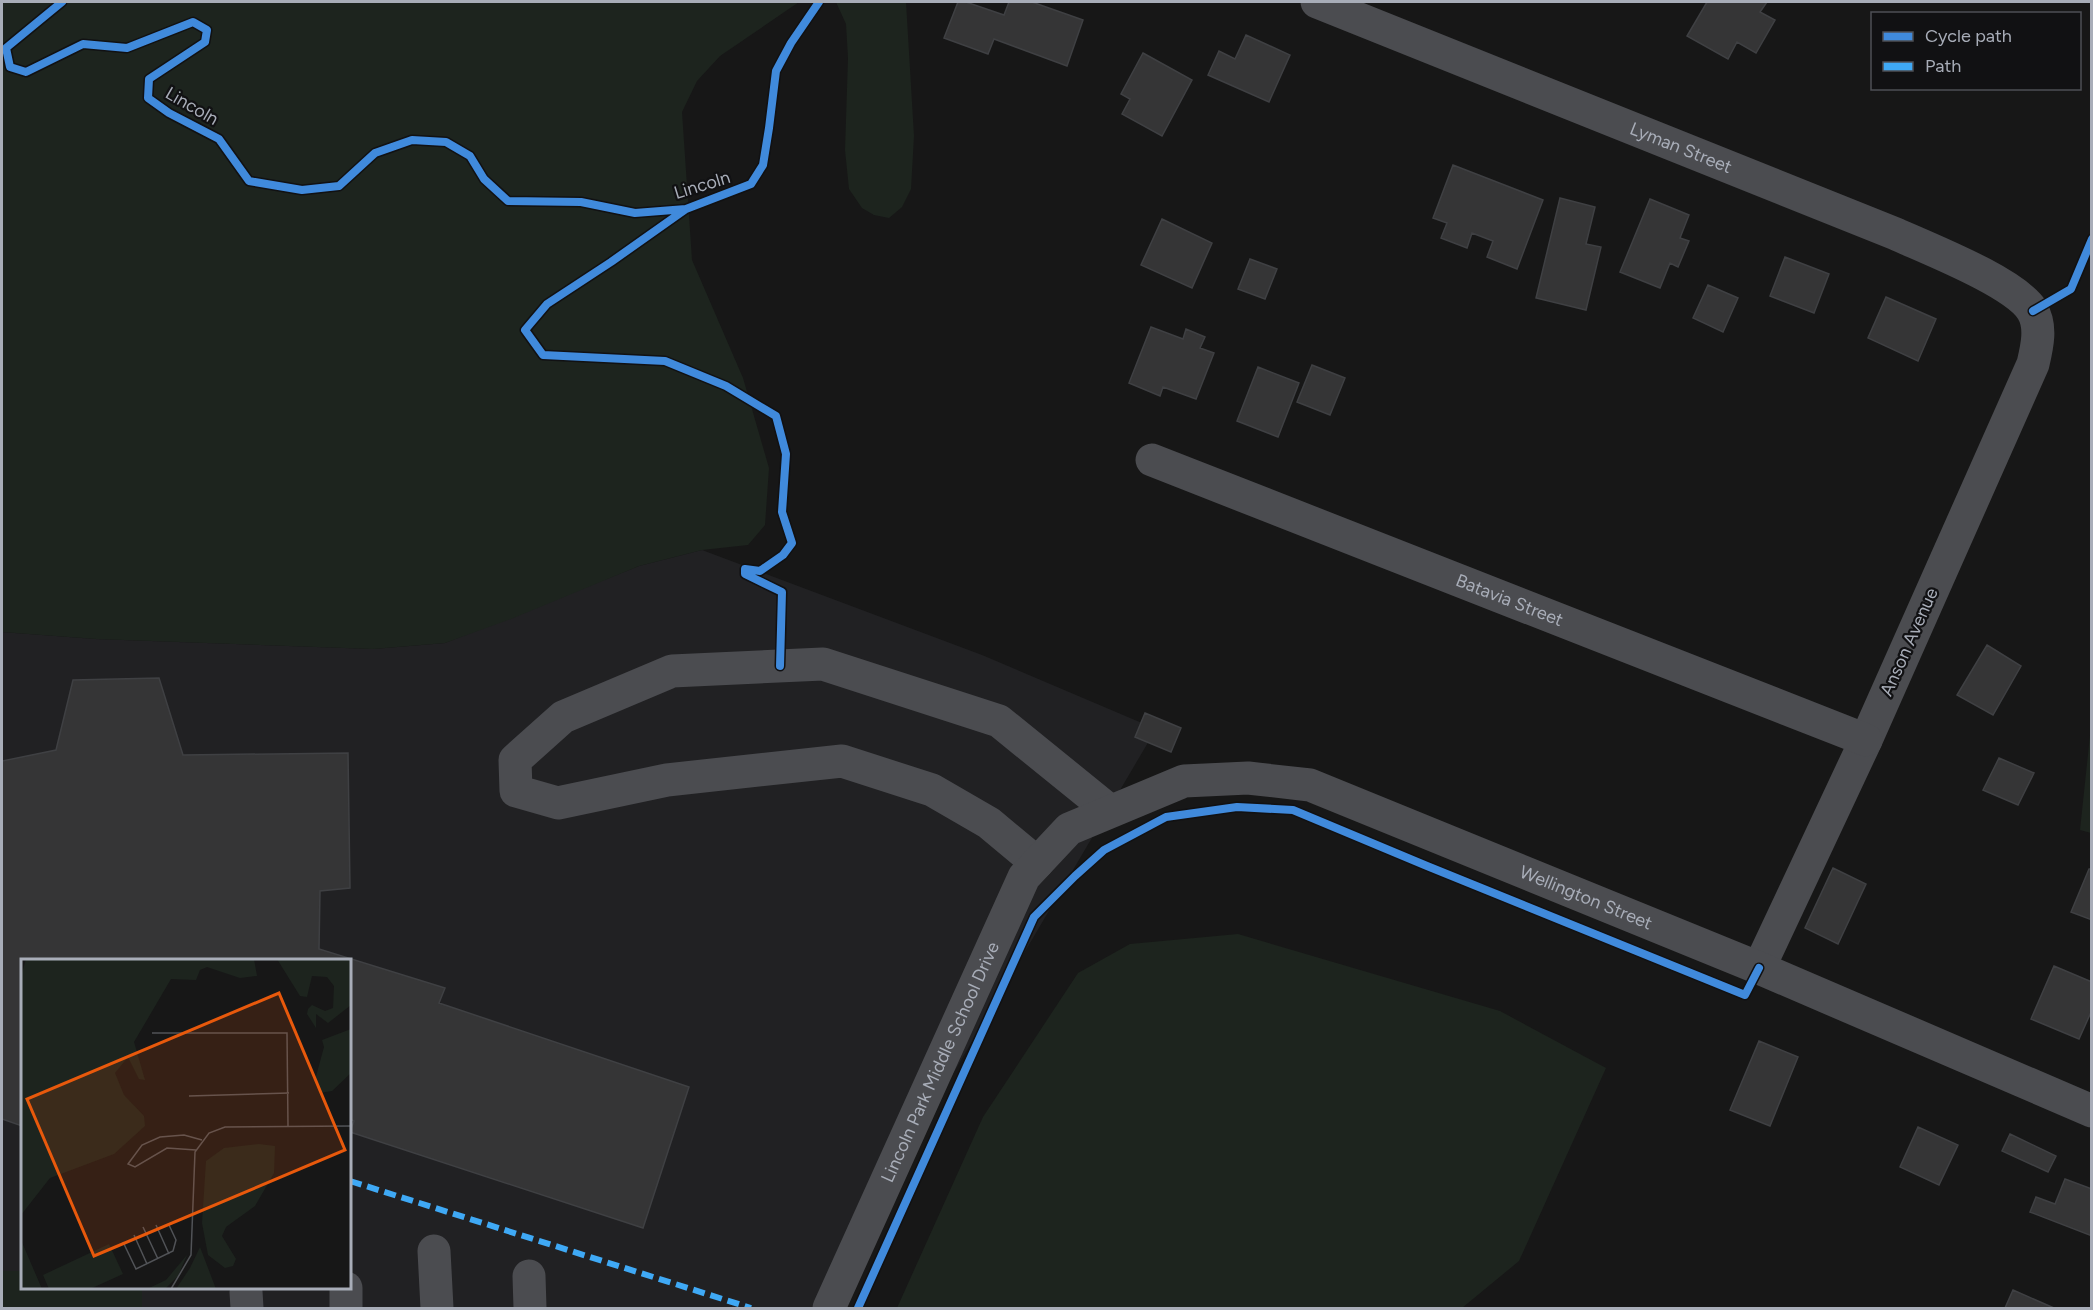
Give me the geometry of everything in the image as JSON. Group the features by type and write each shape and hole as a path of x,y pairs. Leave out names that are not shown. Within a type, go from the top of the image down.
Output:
{"street":[{"name":"Lyman Street","path":"1317,2 1896,234 1969,267 2012,291 2033,311"},
{"name":"Anson Avenue","path":"1759,968 1866,740 2033,364 2038,333 2033,311"},
{"name":"Batavia Street","path":"1152,460 1866,740"},
{"path":"1037,863 989,823 932,790 842,761 667,780 558,803 516,791 515,760 563,717 672,671 823,664 999,721 1110,811"},
{"name":"Wellington Street","path":"1069,829 1184,781 1248,778 1310,785 1759,968 2091,1111"},
{"name":"Lincoln Park Middle School Drive","path":"830,1308 1024,877 1069,829"},
{"path":"434,1251 437,1308"},
{"path":"529,1276 530,1308"},
{"path":"345,1289 346,1308"}],"shaded area":[{"path":"2,2 799,2 720,56 697,81 682,112 692,260 743,378 769,468 765,525 748,545 702,550 639,566 511,619 445,643 373,649 96,639 2,632"},
{"path":"836,2 906,2 914,136 911,189 902,207 889,218 874,215 862,208 849,189 845,150 848,58 846,24"},
{"path":"702,550 982,655 1156,729 815,1308 2,1308 2,632 96,639 373,649 445,643 639,566"},
{"path":"2091,726 2091,833 2080,830"},
{"path":"1238,934 1500,1011 1606,1068 1519,1261 1462,1308 897,1308 983,1117 1078,973 1130,944"},
{"path":"2,1271 21,1271 21,1289 142,1289 142,1308 2,1308"}],"building":[{"path":"958,2 966,2 1004,15 1009,2 1032,2 1083,20 1067,66 994,39 988,54 944,38"},
{"path":"1707,2 1767,2 1760,12 1775,20 1756,53 1737,42 1728,59 1687,36"},
{"path":"1246,35 1290,55 1269,102 1208,75 1219,51 1235,59"},
{"path":"1143,53 1192,80 1162,136 1122,114 1130,99 1121,94"},
{"path":"1453,165 1543,200 1517,269 1487,257 1493,241 1472,233 1467,248 1441,238 1447,223 1433,218"},
{"path":"1560,198 1595,207 1586,244 1601,247 1586,310 1536,298"},
{"path":"1650,199 1689,215 1680,238 1689,241 1678,267 1670,263 1660,288 1620,272"},
{"path":"1162,219 1212,243 1192,288 1141,265"},
{"path":"1785,257 1829,274 1814,313 1770,296"},
{"path":"1250,259 1277,269 1265,299 1238,289"},
{"path":"1708,285 1738,298 1723,332 1693,318"},
{"path":"1886,297 1936,319 1918,361 1868,338"},
{"path":"1151,327 1183,339 1186,329 1205,337 1200,348 1214,353 1196,399 1163,387 1160,396 1129,383"},
{"path":"1312,365 1345,378 1330,415 1297,402"},
{"path":"1258,367 1299,383 1278,437 1237,421"},
{"path":"1987,645 2021,666 1993,715 1957,695"},
{"path":"159,678 183,755 348,753 350,888 320,891 319,949 445,988 439,1003 689,1087 643,1228 351,1132 354,1121 351,1120 351,959 21,959 21,1126 2,1119 2,761 56,750 73,680"},
{"path":"1145,713 1181,728 1171,752 1135,737"},
{"path":"1999,758 2034,773 2018,805 1983,790"},
{"path":"1833,868 1866,884 1838,944 1805,928"},
{"path":"2089,869 2092,869 2092,920 2071,912"},
{"path":"2054,966 2092,982 2092,1010 2079,1039 2031,1019"},
{"path":"1759,1041 1798,1057 1770,1126 1730,1110"},
{"path":"1918,1127 1958,1145 1939,1185 1900,1167"},
{"path":"2010,1134 2056,1156 2048,1172 2002,1151"},
{"path":"2065,1179 2092,1189 2092,1236 2030,1212 2036,1197 2055,1204"},
{"path":"2013,1290 2054,1308 2005,1308"}],"marked path":[{"path":"351,1181 751,1308"}],"cycle path":[{"name":"Lincoln","path":"62,2 6,48 10,67 26,72 83,44 127,48 193,22 207,30 205,42 149,79 148,98 169,113 219,139 249,181 302,190 339,186 375,153 412,140 446,142 470,156 484,179 508,201 581,202 635,213 686,209 751,184 763,165 776,71 791,43 819,2"},
{"name":"Lincoln","path":"686,209 547,304 525,330 543,355 665,361 726,386 776,416 786,454 782,512 792,543 783,555 760,571 745,569 745,574 782,592 780,666"},
{"path":"2033,311 2071,289 2092,239"},
{"path":"858,1308 1034,917 1104,850 1166,817 1237,807 1293,810 1745,995 1759,968"}]}
